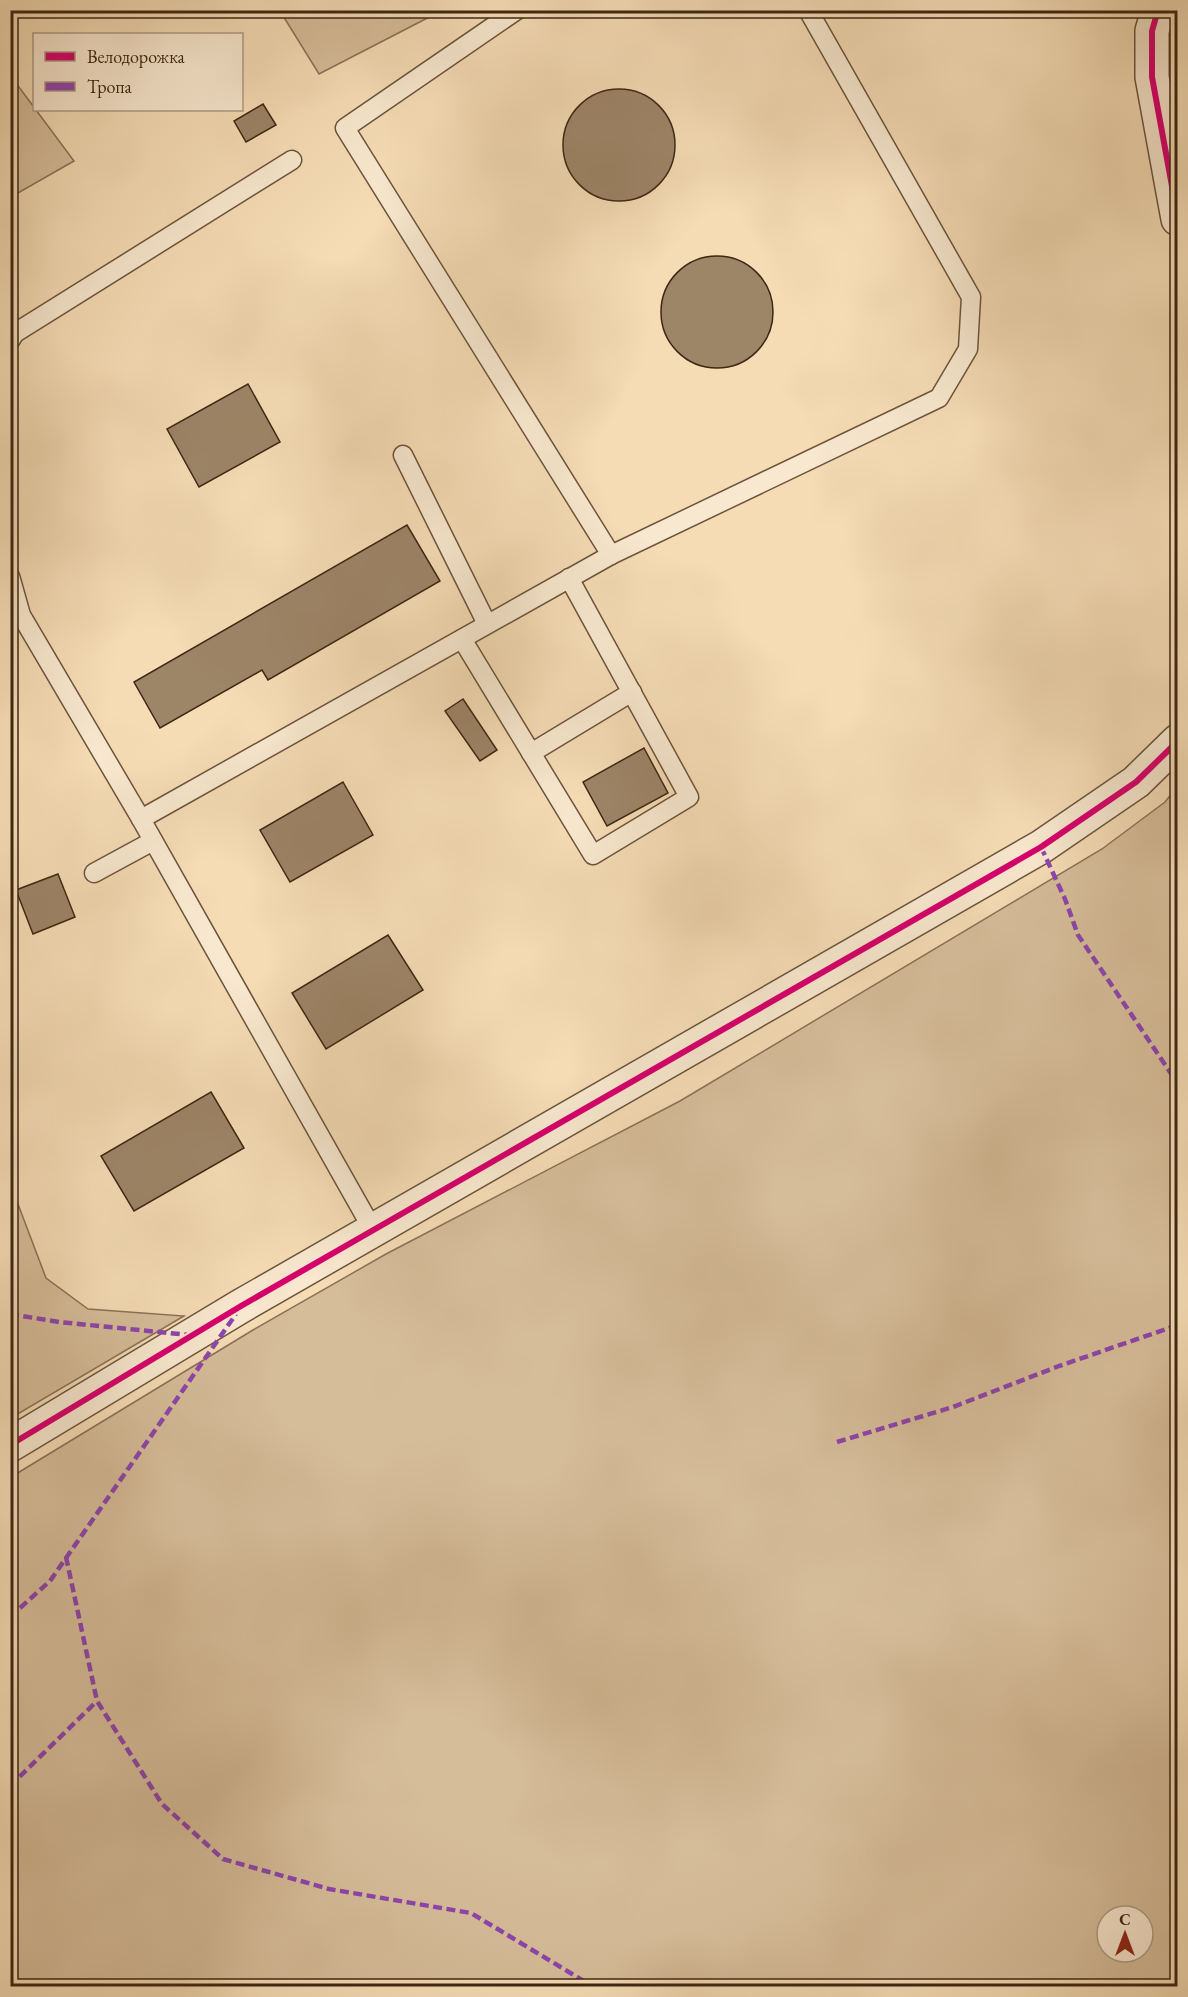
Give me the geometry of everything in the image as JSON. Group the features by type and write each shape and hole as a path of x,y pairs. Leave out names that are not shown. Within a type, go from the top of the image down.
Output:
{"street":[{"path":"1158,10 1152,31 1152,77 1178,219"},
{"path":"10,1445 191,1336 374,1230 1041,848 1136,782 1178,741"}],"lane":[{"path":"517,10 345,128 611,555"},
{"path":"141,819 611,555 939,398 968,349 971,297 808,10"},
{"path":"10,341 15,333 292,160"},
{"path":"402,455 487,624"},
{"path":"10,576 21,615 141,819 374,1230"},
{"path":"462,639 593,855 689,797 569,578"},
{"path":"531,753 632,692"},
{"path":"94,873 153,841"}],"shaded area":[{"path":"280,11 441,11 319,74"},
{"path":"10,75 33,106 33,111 37,111 74,161 10,197"},
{"path":"1177,787 1177,1986 11,1986 11,1477 253,1330 386,1254 680,1101 1102,849 1165,802"},
{"path":"10,1183 46,1278 88,1309 184,1316 11,1418"}],"building":[{"path":"619,89 640,93 658,106 671,124 675,145 671,166 658,184 640,197 619,201 598,197 580,184 567,166 563,145 567,124 580,106 598,93"},
{"path":"263,104 276,125 246,142 234,121"},
{"path":"717,256 738,260 756,273 769,291 773,312 769,333 756,351 738,364 717,368 696,364 678,351 665,333 661,312 665,291 678,273 696,260"},
{"path":"248,384 280,442 199,487 167,429"},
{"path":"407,525 440,581 268,680 262,670 160,728 134,682"},
{"path":"463,699 497,750 480,761 445,711"},
{"path":"644,748 668,793 607,826 583,782"},
{"path":"343,782 373,835 290,882 260,830"},
{"path":"58,874 75,917 33,934 16,890"},
{"path":"388,935 423,990 326,1049 292,993"},
{"path":"211,1092 244,1148 134,1211 101,1156"}],"marked path":[{"path":"1041,847 1065,899 1078,935 1178,1084"},
{"path":"10,1314 59,1322 189,1335"},
{"path":"10,1617 50,1581 236,1314"},
{"path":"837,1442 953,1407 1059,1366 1178,1325"},
{"path":"66,1557 97,1701 162,1804 223,1859 329,1889 471,1913 592,1986"},
{"path":"10,1786 97,1701"}],"cycle path":[{"path":"1158,10 1152,31 1152,77 1178,219"},
{"path":"10,1445 241,1306 1041,847 1136,782 1178,741"}]}
